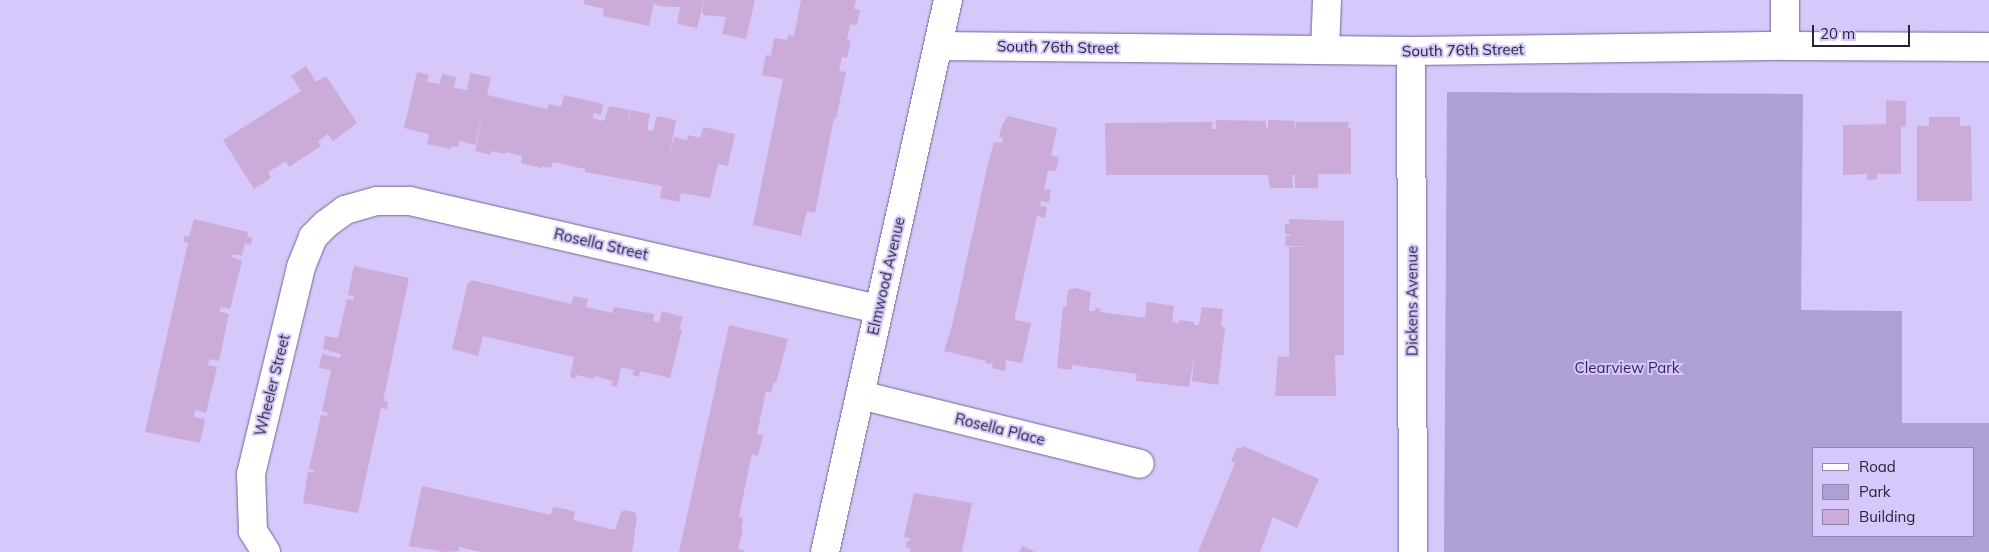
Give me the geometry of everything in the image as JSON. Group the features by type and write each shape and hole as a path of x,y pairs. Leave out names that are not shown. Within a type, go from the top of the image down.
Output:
{"street":[{"name":"Elmwood Avenue","path":"825,552 948,0"},
{"path":"1325,50 1328,0"},
{"path":"1785,0 1785,46"},
{"name":"South 76th Street","path":"938,46 1411,51 1785,46 1989,47"},
{"name":"Dickens Avenue","path":"1411,51 1413,552"},
{"name":"Rosella Street","path":"326,224 345,210 376,201 410,201 879,309"},
{"name":"Wheeler Street","path":"266,552 253,531 251,474 301,267 314,237 326,224"},
{"name":"Rosella Place","path":"860,395 1140,464"}],"green space":[{"name":"Clearview Park","path":"1447,92 1803,94 1801,310 1902,311 1902,423 1989,423 1989,552 1444,552"}],"building":[{"path":"584,0 704,0 697,28 677,24 680,7 667,7 666,4 666,7 656,5 654,2 649,26 603,16 604,9 584,4"},
{"path":"704,0 755,0 746,39 722,34 726,17 704,15 702,12"},
{"path":"801,0 856,0 854,9 860,10 857,25 850,24 847,40 851,41 847,58 842,57 839,71 846,72 836,119 834,118 815,213 807,211 801,236 753,225 783,79 762,75 766,55 771,56 774,38 787,40 788,35 794,36"},
{"path":"306,66 316,82 326,76 357,123 333,141 328,134 318,141 321,146 289,167 286,161 268,172 271,178 254,189 223,140 301,91 291,76"},
{"path":"417,72 429,75 427,82 440,84 442,74 456,77 454,88 467,90 470,73 491,77 487,95 547,109 549,104 561,107 564,95 603,104 601,115 594,113 593,118 604,121 609,106 630,110 626,129 631,110 650,114 647,130 653,131 657,116 676,120 668,163 674,137 687,140 688,135 700,138 703,127 735,134 728,166 718,164 710,198 681,193 679,202 660,198 662,186 585,172 585,169 553,162 551,168 542,166 541,168 521,163 522,156 506,152 505,154 491,151 491,155 475,151 484,106 475,145 459,141 458,147 451,146 451,149 427,144 429,134 404,128"},
{"path":"1886,100 1906,101 1906,127 1901,126 1901,174 1877,174 1877,179 1867,180 1867,174 1843,175 1843,125 1886,124"},
{"path":"1008,116 1057,128 1051,156 1059,157 1056,171 1048,170 1044,189 1051,190 1049,203 1041,201 1040,206 1047,207 1045,218 1037,216 1015,316 1015,320 1031,323 1022,363 1006,360 1005,371 992,368 993,363 986,364 986,361 944,351 952,326 988,164 994,142 1002,143 1003,138 999,137 1002,125"},
{"path":"1929,117 1960,117 1960,126 1971,126 1972,201 1917,201 1917,126 1929,126"},
{"path":"1216,120 1266,121 1266,129 1268,129 1268,120 1294,121 1295,131 1296,122 1349,122 1348,128 1351,128 1351,174 1318,174 1318,188 1295,188 1295,175 1292,175 1293,188 1270,188 1268,175 1106,175 1105,123 1212,122 1212,129 1216,129"},
{"path":"194,219 248,232 247,236 252,238 251,245 245,243 242,256 233,254 232,257 242,261 230,309 221,307 220,310 220,312 229,314 219,361 209,359 208,365 217,367 206,413 195,410 194,417 205,419 200,443 145,432 188,243 184,242 184,236 189,237"},
{"path":"1289,219 1344,221 1344,355 1335,355 1336,396 1275,396 1278,356 1289,357 1289,247 1318,247 1285,246 1286,236 1290,236 1290,234 1285,234 1285,224 1289,224"},
{"path":"354,266 409,278 383,401 388,402 387,409 381,408 358,513 303,503 308,472 314,473 314,470 309,469 321,415 327,416 328,413 322,411 331,370 319,368 322,354 340,358 341,354 323,349 325,336 338,338 347,299 353,300 354,298 354,296 348,295"},
{"path":"471,280 571,304 574,296 588,299 586,307 612,313 614,307 654,314 653,321 659,323 662,311 683,317 679,329 682,330 670,378 640,371 639,377 632,375 634,370 621,367 617,387 611,386 613,381 595,376 594,379 576,375 575,379 570,377 574,357 483,336 478,356 452,349 468,282 471,282"},
{"path":"1076,288 1091,292 1089,311 1095,311 1096,308 1101,309 1100,312 1145,318 1147,302 1174,306 1172,322 1179,323 1179,320 1194,322 1194,325 1199,325 1202,307 1223,309 1221,325 1225,329 1218,385 1192,381 1195,351 1189,387 1136,381 1137,374 1072,365 1072,370 1057,368 1063,307 1066,307 1068,290"},
{"path":"729,325 788,339 776,383 774,382 771,393 766,391 757,434 763,435 758,456 752,454 747,477 739,517 743,518 741,529 743,529 738,549 744,550 744,552 679,552"},
{"path":"1243,446 1319,479 1297,528 1273,517 1260,552 1198,552 1235,463 1231,461 1237,447 1240,449"},
{"path":"422,486 551,515 553,507 565,509 575,512 573,520 615,530 621,512 625,510 634,512 637,517 632,552 481,552 459,547 459,551 445,552 409,546"},
{"path":"914,493 972,503 962,552 910,552 910,548 906,547 907,541 911,539 904,537"},
{"path":"1023,546 1035,552 1019,552"}]}
